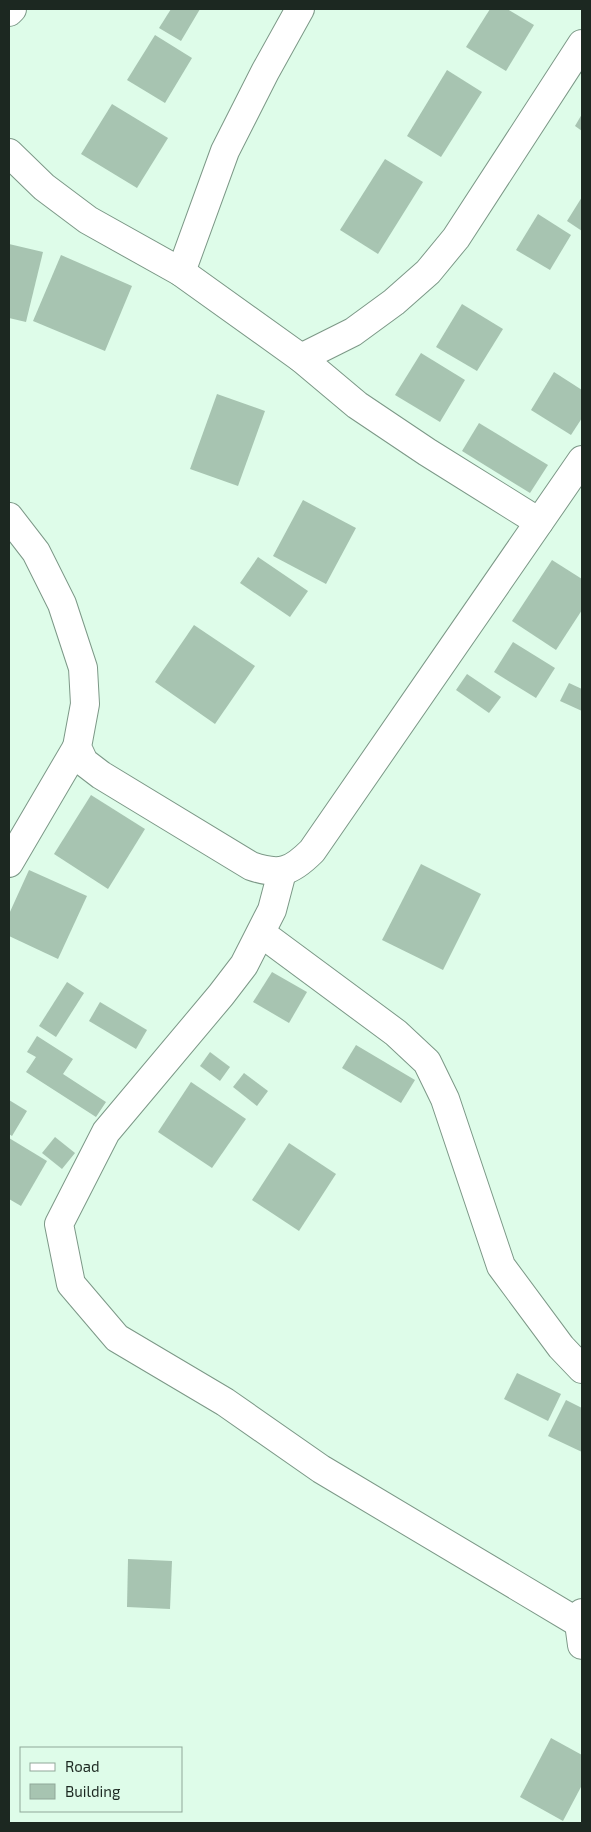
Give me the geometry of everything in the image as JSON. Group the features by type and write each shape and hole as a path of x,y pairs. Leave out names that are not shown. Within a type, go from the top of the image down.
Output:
{"street":[{"path":"9,12 12,9"},
{"path":"181,272 224,152 300,9"},
{"path":"301,358 353,332 394,302 428,272 456,238 582,44"},
{"path":"9,153 44,187 88,220 181,272 301,358 365,410 427,452 538,522"},
{"path":"76,747 84,762 100,775 251,866 268,872 282,872 299,864 312,851 582,460"},
{"path":"9,517 36,552 62,604 83,668 85,704 76,747 9,863"},
{"path":"282,872 272,910 244,965 106,1132 59,1224 71,1284 117,1338 225,1402 321,1469 581,1627"},
{"path":"260,933 396,1033 427,1062 445,1099 501,1266 561,1347 582,1369"}],"building":[{"path":"171,9 200,9 181,41 159,28"},
{"path":"490,9 507,9 534,25 506,71 466,47"},
{"path":"155,35 192,58 165,103 127,80"},
{"path":"447,70 482,92 441,157 407,136"},
{"path":"112,104 168,138 137,188 81,154"},
{"path":"582,114 582,131 575,126"},
{"path":"385,159 423,182 378,254 340,230"},
{"path":"582,197 582,231 567,221"},
{"path":"538,214 571,235 550,270 516,250"},
{"path":"9,244 43,252 26,322 9,318"},
{"path":"61,255 132,286 105,351 33,321"},
{"path":"462,304 503,329 477,371 436,347"},
{"path":"421,353 465,380 440,422 395,395"},
{"path":"554,372 582,390 582,418 571,435 531,410"},
{"path":"217,394 265,411 238,486 190,469"},
{"path":"479,423 548,465 530,493 462,451"},
{"path":"303,500 356,528 326,584 273,556"},
{"path":"258,557 308,591 290,617 240,583"},
{"path":"552,560 582,579 582,610 556,650 512,621"},
{"path":"194,625 255,666 215,724 155,682"},
{"path":"513,642 555,668 536,698 494,672"},
{"path":"467,674 501,697 489,713 456,690"},
{"path":"569,683 582,689 582,711 560,701"},
{"path":"91,795 145,829 108,889 54,854"},
{"path":"421,864 481,894 443,970 382,940"},
{"path":"29,870 87,896 58,959 9,936 9,914"},
{"path":"272,972 307,992 289,1023 253,1002"},
{"path":"67,982 84,993 56,1037 39,1026"},
{"path":"100,1002 147,1030 136,1049 89,1021"},
{"path":"37,1036 73,1059 63,1074 106,1102 96,1117 26,1072 36,1057 27,1052"},
{"path":"356,1045 415,1080 401,1103 342,1068"},
{"path":"210,1052 230,1067 220,1081 200,1066"},
{"path":"244,1073 268,1091 257,1106 233,1087"},
{"path":"191,1082 246,1119 212,1168 158,1132"},
{"path":"9,1100 27,1111 12,1136 9,1134"},
{"path":"55,1137 75,1153 62,1169 42,1153"},
{"path":"9,1138 47,1161 21,1206 9,1199"},
{"path":"289,1143 336,1174 299,1231 252,1200"},
{"path":"517,1373 561,1394 548,1421 504,1399"},
{"path":"566,1400 582,1408 582,1452 548,1436"},
{"path":"128,1559 172,1561 170,1609 127,1607"},
{"path":"551,1738 582,1755 582,1785 563,1821 520,1797"}]}
